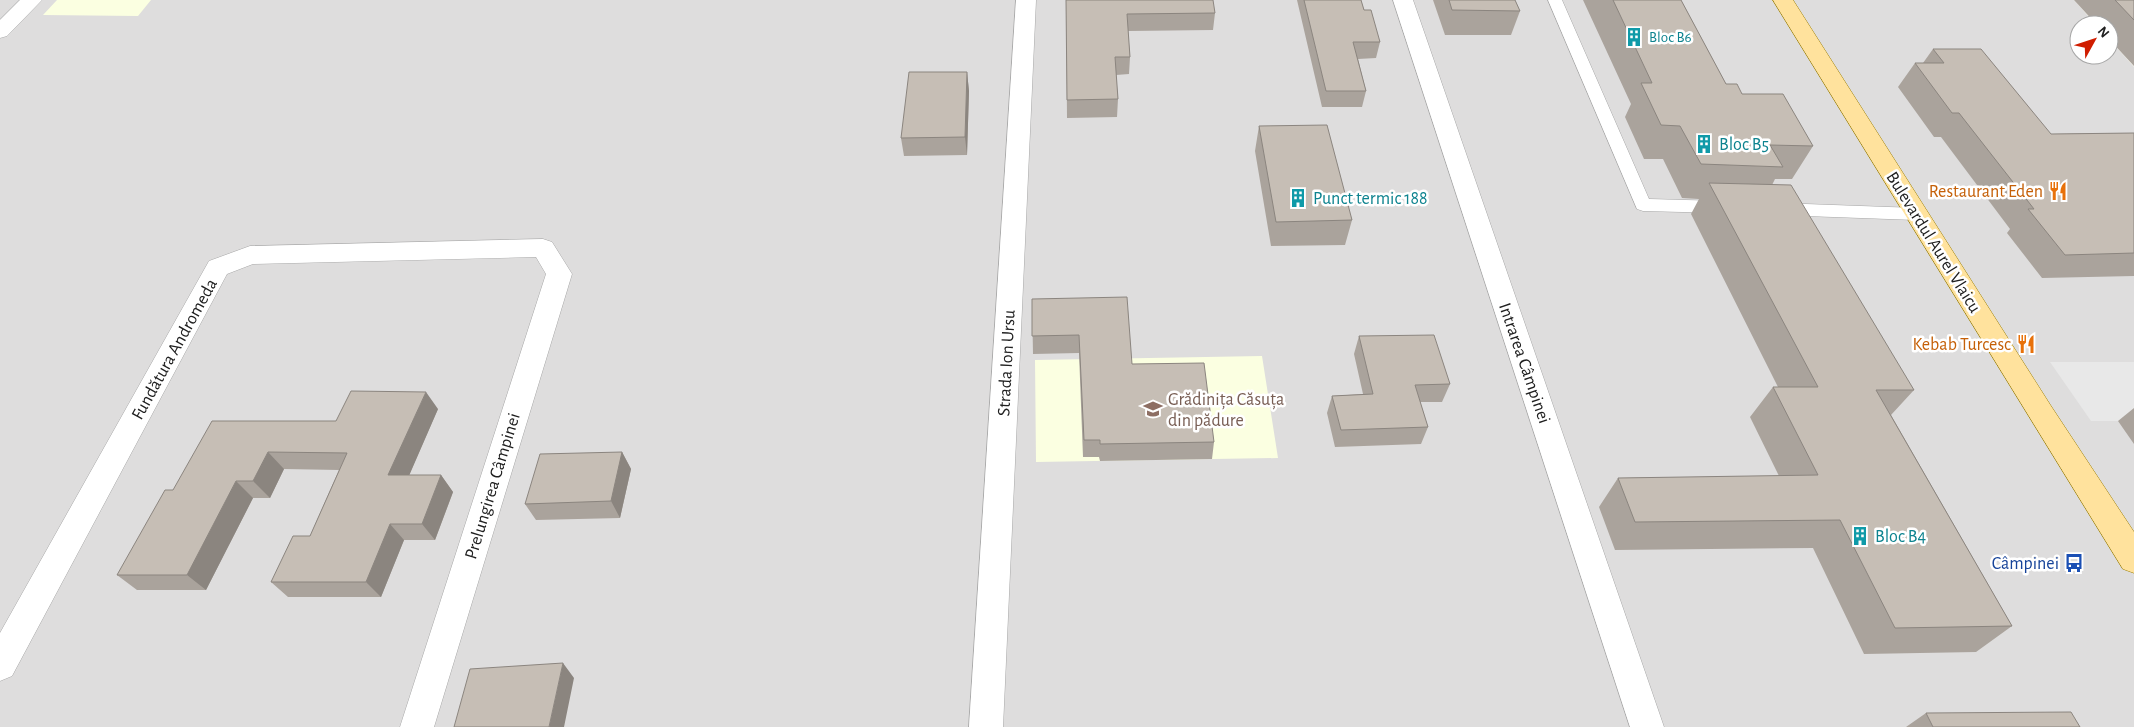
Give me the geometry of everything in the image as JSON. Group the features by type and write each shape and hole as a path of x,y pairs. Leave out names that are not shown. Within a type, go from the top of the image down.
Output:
{"main road":[{"name":"Bulevardul Aurel Vlaicu","path":"1783,0 2134,559"}],"street":[{"path":"0,32 32,0"},
{"name":"Strada Ion Ursu","path":"986,727 1026,0"},
{"name":"Intrarea Câmpinei","path":"1403,0 1647,727"},
{"name":"Fundătura Andromeda","path":"0,665 218,268 250,254 543,248"},
{"name":"Prelungirea Câmpinei","path":"417,727 559,274 543,248"}],"lane":[{"path":"1555,0 1643,204 1741,208"},
{"path":"1761,209 1916,214"}],"shaded area":[{"path":"0,0 2074,0 2087,15 2069,15 2069,65 2119,65 2119,50 2134,67 2134,727 0,727"},
{"path":"57,0 151,0 138,16 43,15"},
{"name":"Grădinița Căsuța din pădure","path":"1262,356 1278,458 1036,462 1035,360"},
{"path":"2050,362 2134,362 2134,421 2091,421"}],"building":[{"path":"1066,0 1213,0 1215,13 1127,14 1130,57 1115,57 1118,99 1067,100"},
{"path":"1304,0 1361,0 1364,10 1371,10 1380,42 1353,42 1366,91 1326,91"},
{"path":"1449,0 1515,0 1520,11 1452,10"},
{"path":"1613,0 1681,0 1726,84 1737,84 1742,94 1783,94 1813,146 1770,145 1783,167 1701,164 1680,126 1661,125 1641,83 1652,83"},
{"path":"2115,0 2134,0 2134,20"},
{"path":"1933,49 1981,49 2051,134 2134,133 2134,253 2065,255 2028,209 2034,209 1959,113 1952,113 1915,63 1944,63"},
{"path":"909,72 967,72 965,137 901,138"},
{"name":"Punct termic 188","path":"1327,125 1352,220 1276,222 1259,126"},
{"path":"1709,183 1791,185 1914,390 1876,390 2012,626 1895,628 1840,520 1635,522 1618,478 1818,475 1773,387 1818,387"},
{"path":"1127,297 1132,364 1204,363 1214,442 1100,444 1100,440 1084,440 1079,335 1032,336 1032,299"},
{"path":"1434,335 1450,384 1415,385 1428,427 1341,430 1332,396 1373,394 1359,336"},
{"path":"351,391 426,392 388,475 441,475 422,524 390,524 366,582 271,582 293,536 310,536 347,453 268,452 253,481 236,481 187,575 117,575 165,490 173,490 212,421 336,421"},
{"path":"622,452 611,501 525,504 540,454"},
{"path":"563,663 549,727 454,727 470,669"},
{"path":"2071,712 2080,727 1933,727 1926,713"}],"place":[{"name":"Bloc B6","path":"1634,37"},
{"name":"Bloc B5","path":"1704,144"},
{"name":"Restaurant Eden","path":"2058,191"},
{"name":"Punct termic 188","path":"1298,198"},
{"name":"Kebab Turcesc","path":"2026,344"},
{"name":"Grădinița Căsuța din pădure","path":"1153,409"},
{"name":"Bloc B4","path":"1860,536"},
{"name":"Câmpinei","path":"2074,563"}]}
